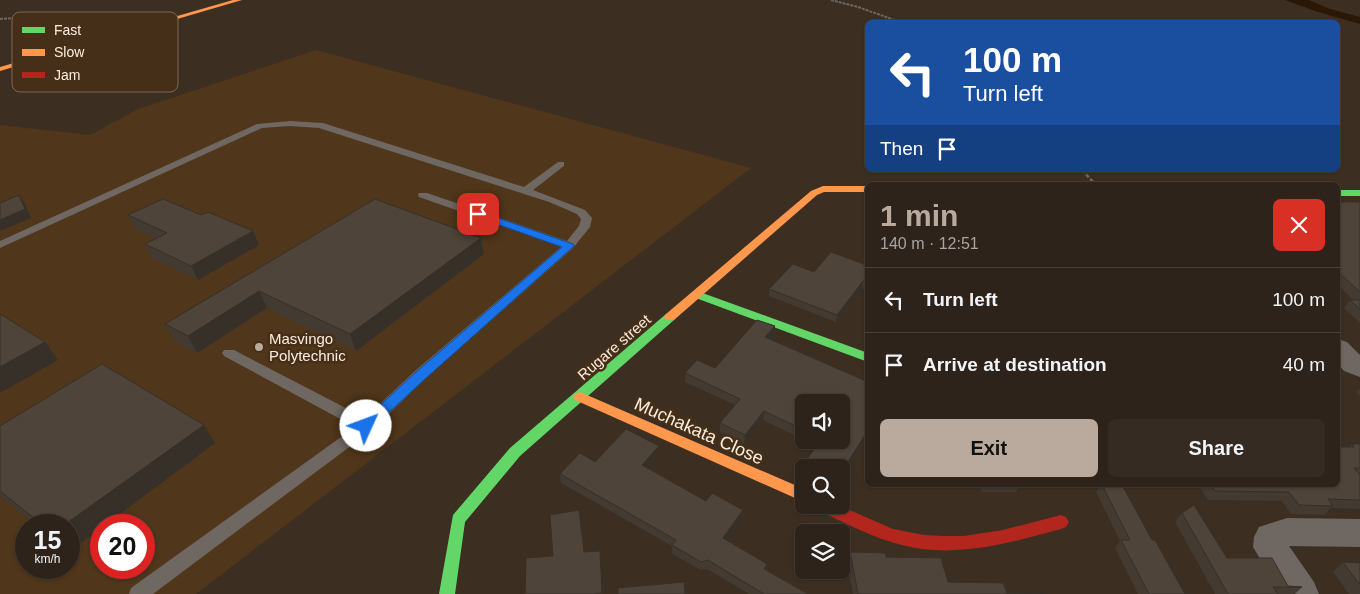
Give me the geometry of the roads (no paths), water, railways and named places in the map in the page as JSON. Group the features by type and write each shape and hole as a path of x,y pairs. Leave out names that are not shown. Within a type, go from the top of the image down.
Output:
{"main road":[{"path":"178,17 239,0"},
{"path":"0,69 12,65"},
{"name":"Rugare street","path":"447,594 458,520 514,452 580,397 816,191 827,189 865,189"},
{"path":"1340,193 1360,193"},
{"path":"697,295 865,357"},
{"name":"Muchakata Close","path":"580,397 795,492"},
{"path":"843,514 891,535 924,542 959,544 1013,535 1061,522"}],"street":[{"path":"1340,350 1353,364 1360,368"},
{"path":"1301,594 1270,547 1272,537 1287,532 1360,533"}],"lane":[{"path":"0,245 260,126 279,123 320,125 526,191 581,212 587,218 584,227 569,246 420,376 366,426 138,594"},
{"path":"526,191 561,164"},
{"path":"423,195 569,246"},
{"path":"229,353 366,426"}],"place":[{"name":"Masvingo Polytechnic","path":"259,347"}]}
